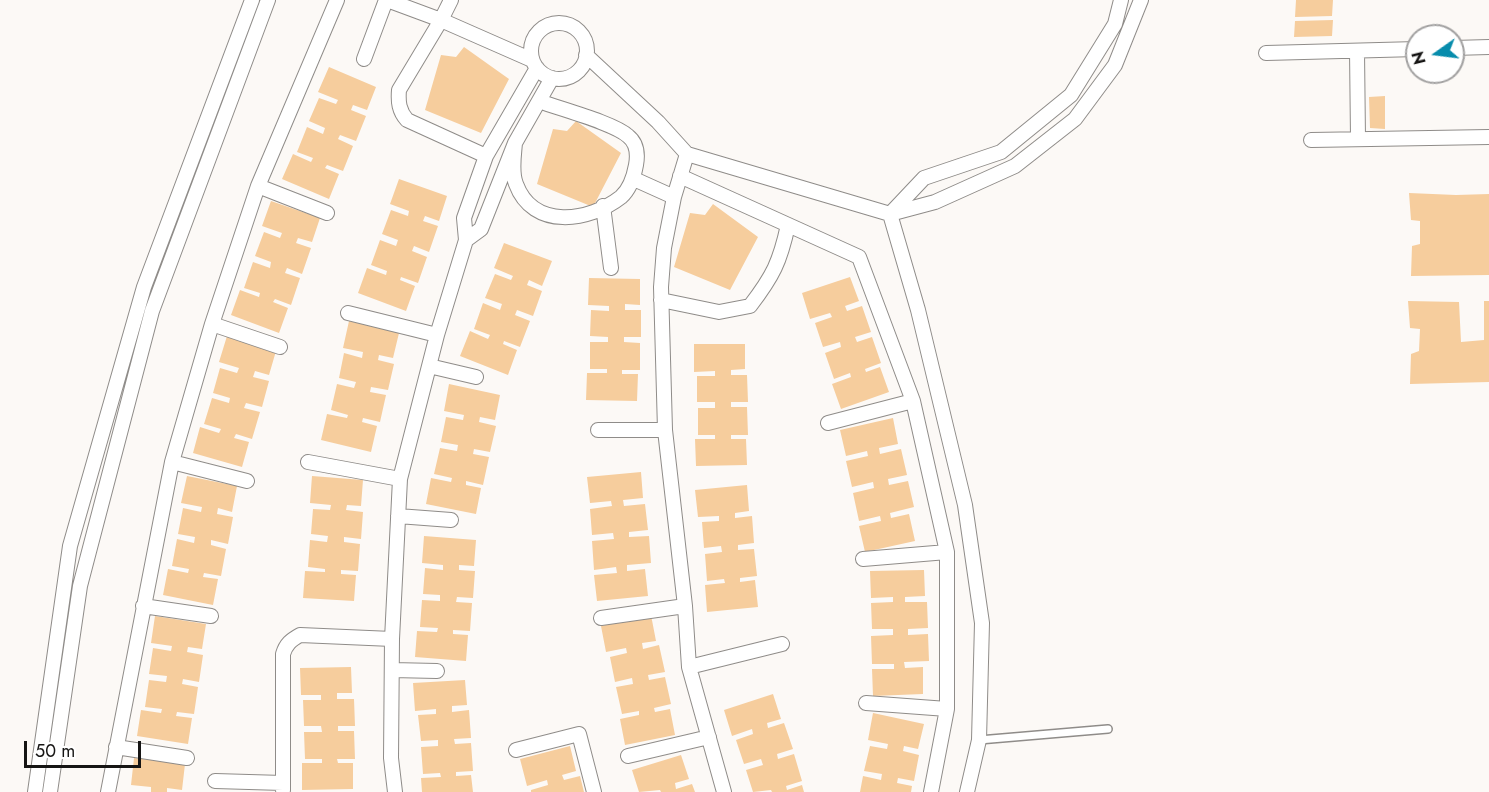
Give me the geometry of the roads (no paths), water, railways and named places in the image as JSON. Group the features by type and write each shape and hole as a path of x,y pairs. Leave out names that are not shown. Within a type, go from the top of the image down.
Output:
{"street":[{"path":"35,792 70,546 144,287 252,0"},
{"path":"50,792 80,586 152,311 268,0"},
{"path":"108,792 172,462 212,324 258,186 338,0"},
{"path":"364,59 387,0 441,20 535,64"},
{"path":"451,0 399,90 398,103 408,120 486,156"},
{"path":"890,214 924,177 1001,152 1071,95 1115,24 1121,0"},
{"path":"586,56 658,122 687,154 890,214 935,202 1015,166 1076,118 1115,65 1141,0"},
{"path":"561,22 578,30 586,46 586,56 583,64 570,76 552,78 543,74 535,64 531,51 536,33 552,23 561,22"},
{"path":"1465,48 1489,47"},
{"path":"1266,53 1405,49"},
{"path":"1357,51 1358,138"},
{"path":"395,792 392,758 392,639 400,479 437,335 466,240 464,218 486,156 535,64"},
{"path":"466,240 481,229 515,144 552,78"},
{"path":"515,144 513,165 516,184 529,206 547,216 570,218 588,213 622,196 634,179 638,153 630,137 618,129 539,101"},
{"path":"1311,140 1489,137"},
{"path":"687,154 674,197 664,248 661,300 665,430 685,606 689,667 724,792"},
{"path":"680,176 859,257 913,401 946,552 947,709 931,792"},
{"path":"634,179 674,197"},
{"path":"258,186 327,213"},
{"path":"603,206 611,268"},
{"path":"890,214 918,310 965,505 982,623 979,741 967,792"},
{"path":"661,300 719,312 750,306 769,281 782,255 788,225"},
{"path":"348,313 437,335"},
{"path":"212,324 280,346"},
{"path":"429,366 476,377"},
{"path":"828,423 913,401"},
{"path":"598,430 665,430"},
{"path":"172,462 248,482"},
{"path":"308,462 400,479"},
{"path":"398,516 451,520"},
{"path":"862,559 946,552"},
{"path":"143,606 211,616"},
{"path":"601,618 685,606"},
{"path":"215,781 283,788 283,654 285,646 291,640 300,636 392,639"},
{"path":"689,667 782,644"},
{"path":"392,670 437,671"},
{"path":"866,703 947,709"},
{"path":"516,750 579,734 594,792"},
{"path":"628,756 709,737"},
{"path":"116,747 187,758"}],"lane":[{"path":"979,741 1108,729"}]}
